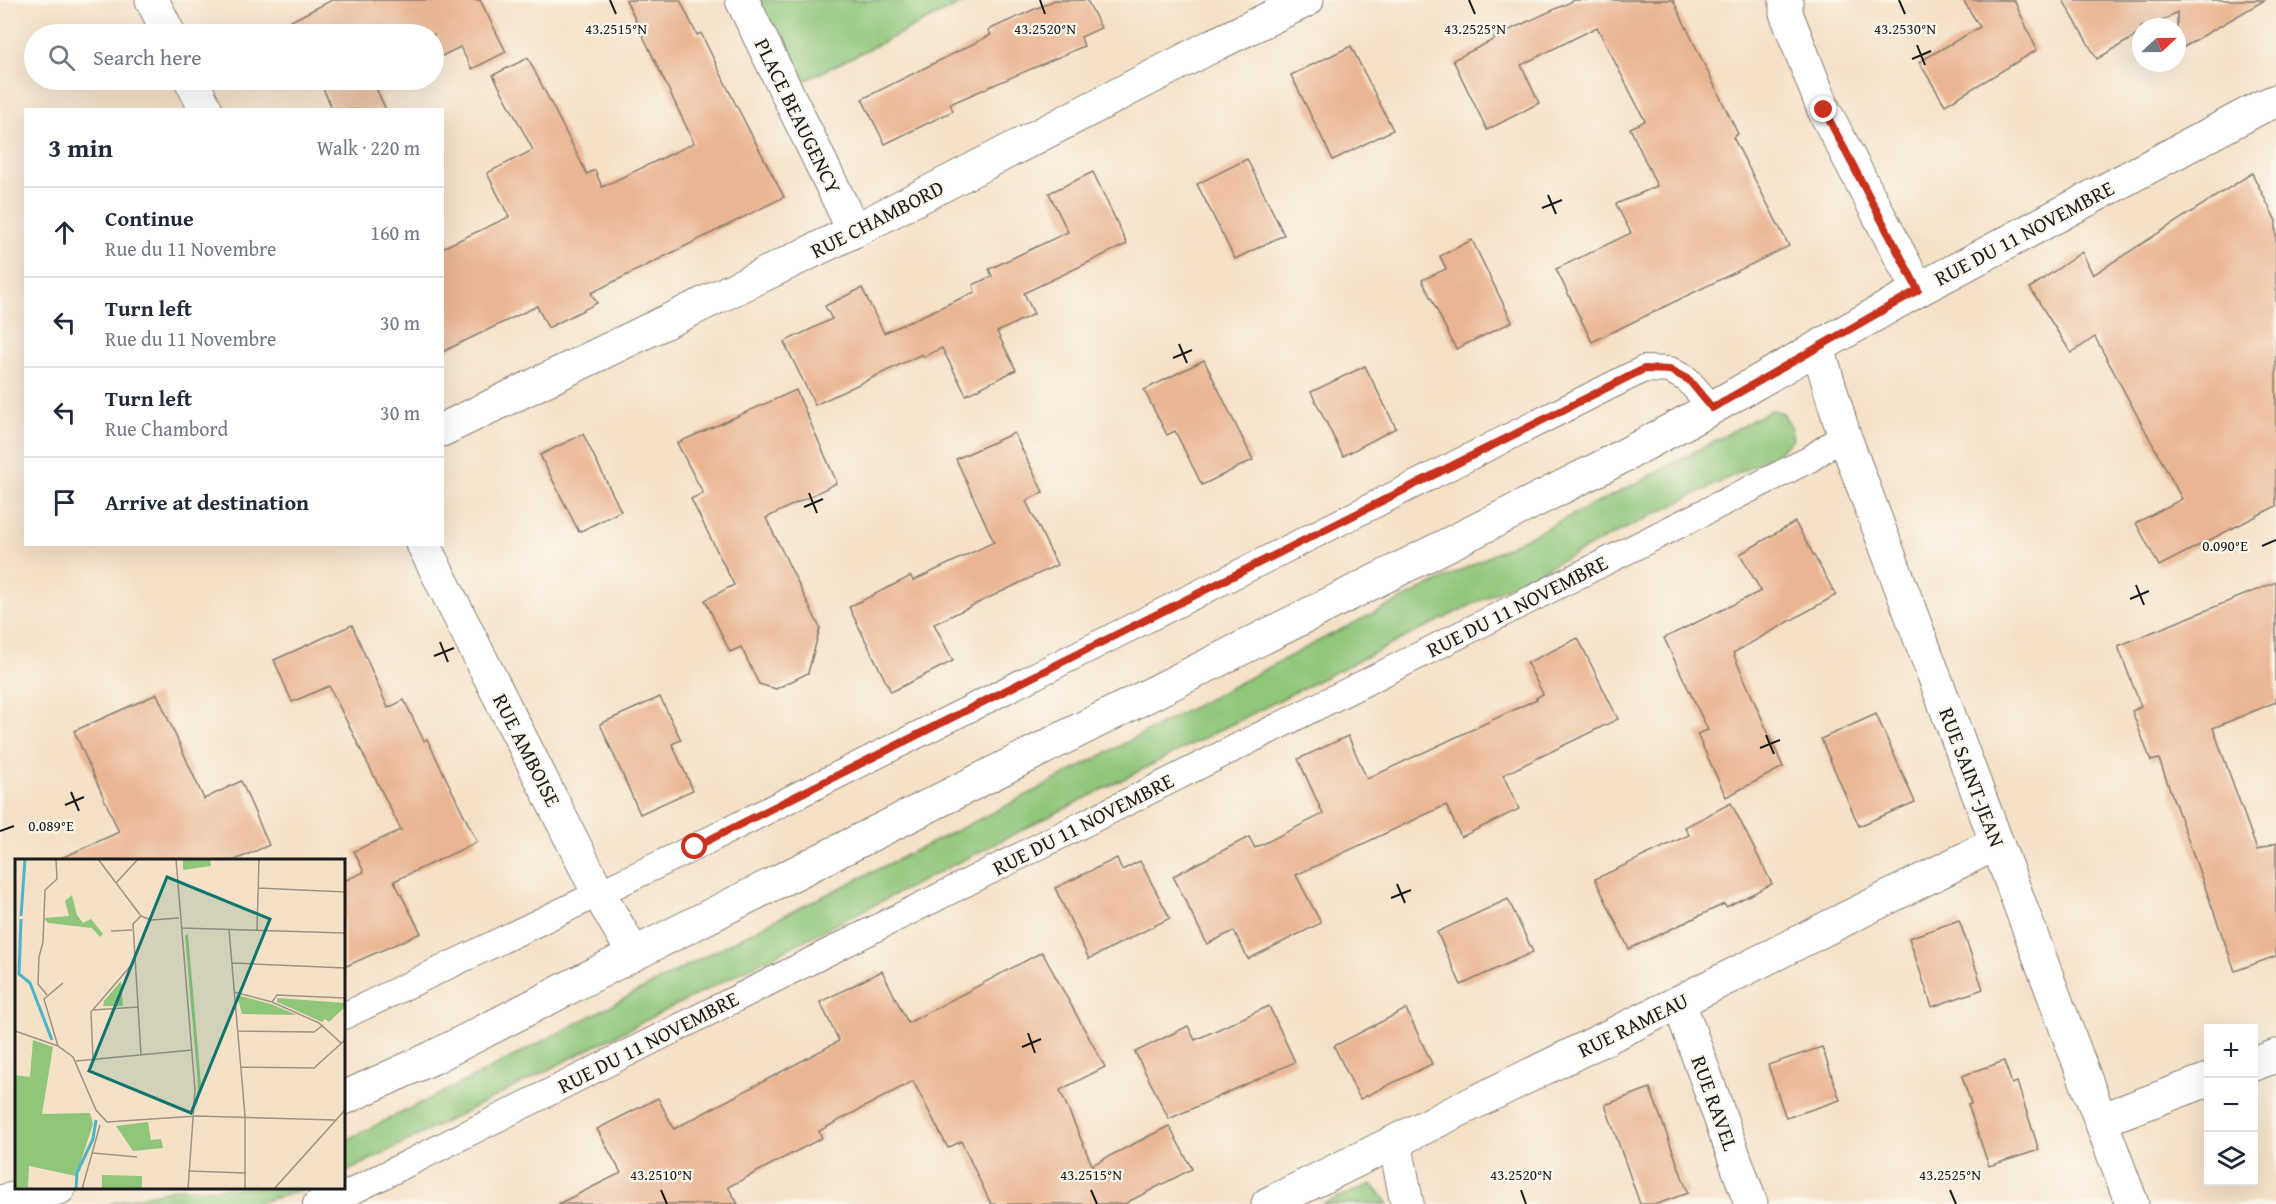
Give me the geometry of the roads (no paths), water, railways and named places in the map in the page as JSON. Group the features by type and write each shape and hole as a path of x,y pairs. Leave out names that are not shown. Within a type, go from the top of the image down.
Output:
{"street":[{"path":"152,0 164,24"},
{"name":"PLACE BEAUGENCY","path":"742,0 854,231"},
{"path":"1250,0 1295,6"},
{"path":"1786,0 1786,13 1824,110 1918,290"},
{"name":"RUE CHAMBORD","path":"444,429 854,231 1295,6"},
{"path":"196,90 205,108"},
{"name":"RUE DU 11 NOVEMBRE","path":"345,1098 432,1058 1576,480 1712,408 1918,290 2276,101"},
{"name":"RUE SAINT-JEAN","path":"1818,348 1844,435 2132,1204"},
{"name":"RUE AMBOISE","path":"424,546 599,894 634,954"},
{"name":"RUE RAMEAU","path":"1268,1204 1997,843"},
{"name":"RUE RAVEL","path":"1679,1002 1751,1204"},
{"path":"2258,1062 2276,1056"},
{"path":"2101,1120 2204,1081"},
{"path":"1395,1142 1407,1204"},
{"path":"0,1202 55,1189"}],"lane":[{"path":"345,1016 599,894 1644,369 1670,370 1689,380 1712,408"},
{"name":"RUE DU 11 NOVEMBRE","path":"316,1204 351,1192 1800,464 1844,435"}]}
